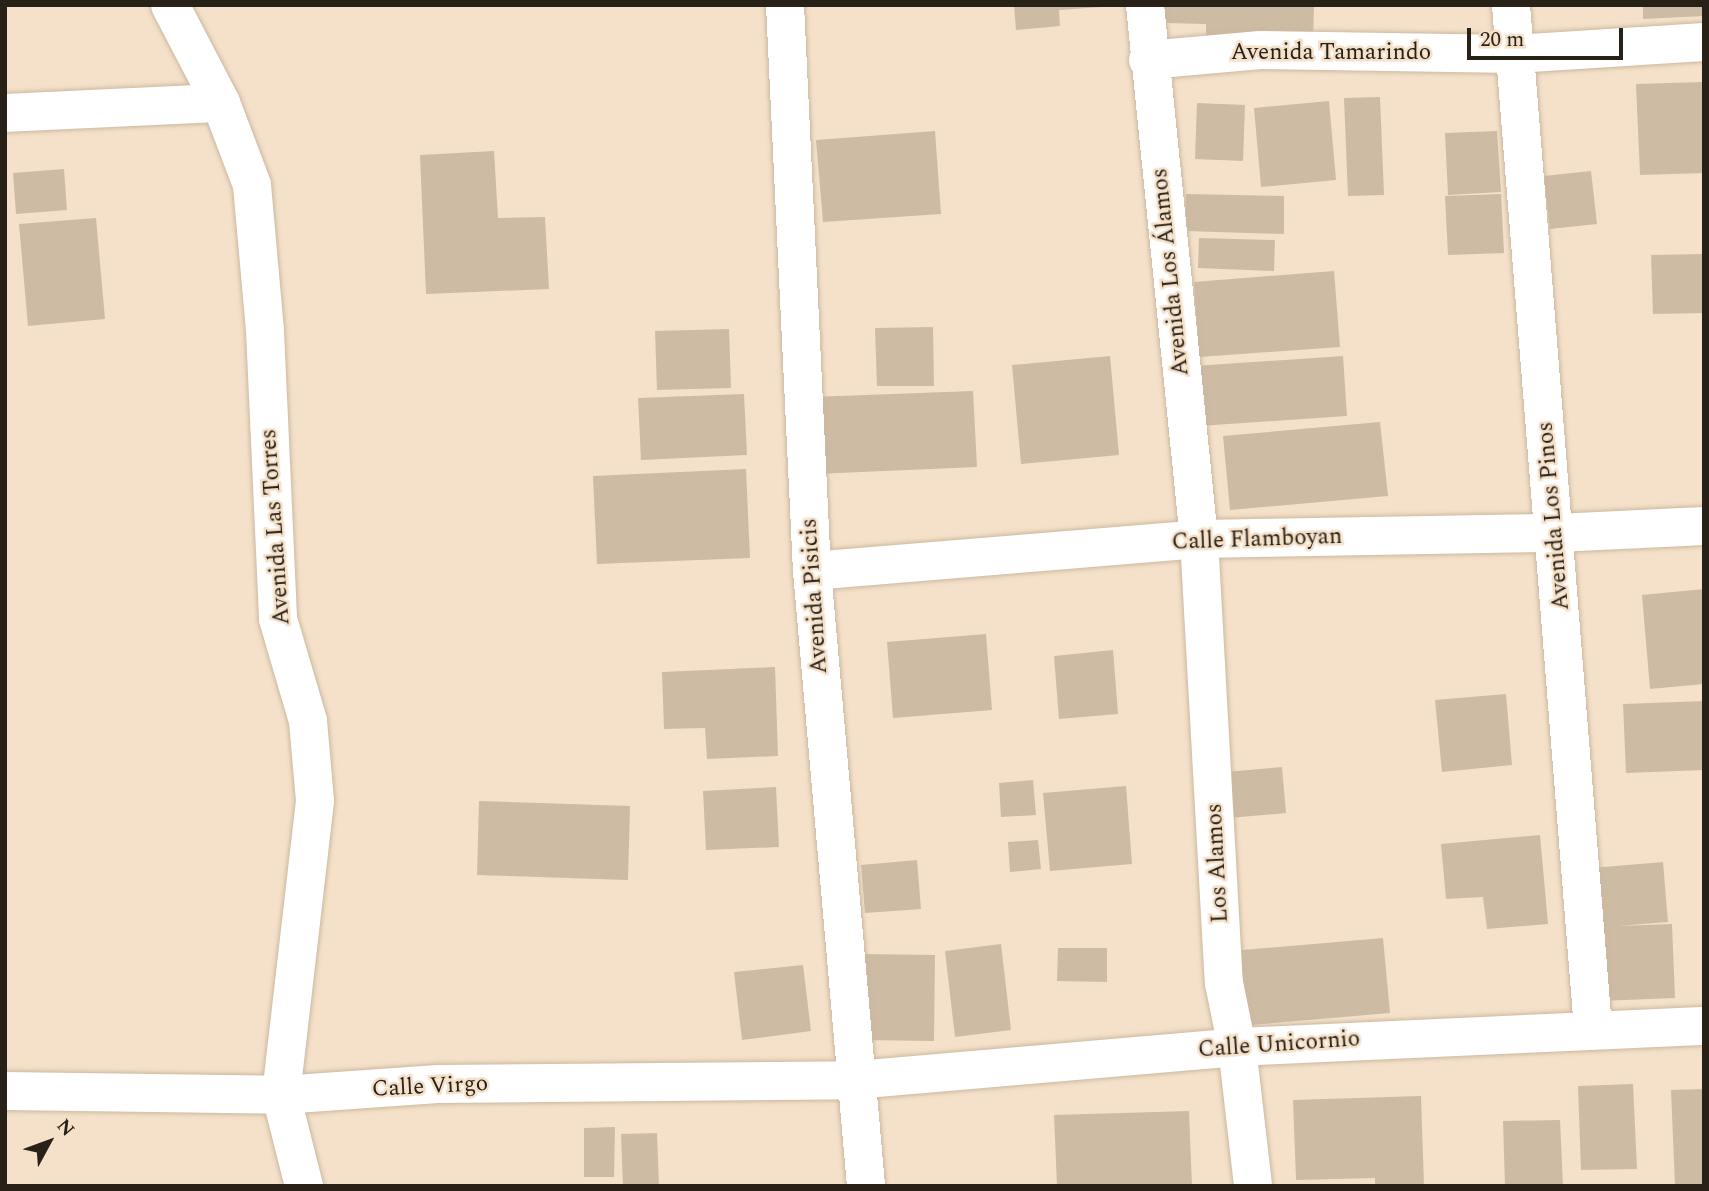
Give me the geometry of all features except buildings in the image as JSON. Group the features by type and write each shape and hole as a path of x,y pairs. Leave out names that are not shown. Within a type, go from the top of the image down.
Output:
{"street":[{"name":"Avenida Las Torres","path":"170,5 221,103 252,186 265,331 278,619 308,721 315,801 281,1095 304,1186"},
{"name":"Avenida Pisicis","path":"785,5 811,571 866,1186"},
{"name":"Avenida Los Álamos","path":"1145,5 1199,539"},
{"name":"Avenida Los Pinos","path":"1511,5 1556,534 1593,1028"},
{"name":"Avenida Tamarindo","path":"1149,60 1261,50 1514,54 1704,42"},
{"path":"5,113 221,103"},
{"name":"Calle Flamboyan","path":"811,571 1199,539 1556,534 1704,526"},
{"name":"Los Alamos","path":"1199,539 1224,983 1237,1047 1253,1186"},
{"name":"Calle Unicornio","path":"855,1080 1237,1047 1593,1028 1704,1026"},
{"name":"Calle Virgo","path":"5,1091 281,1095 438,1084 855,1080"}]}
